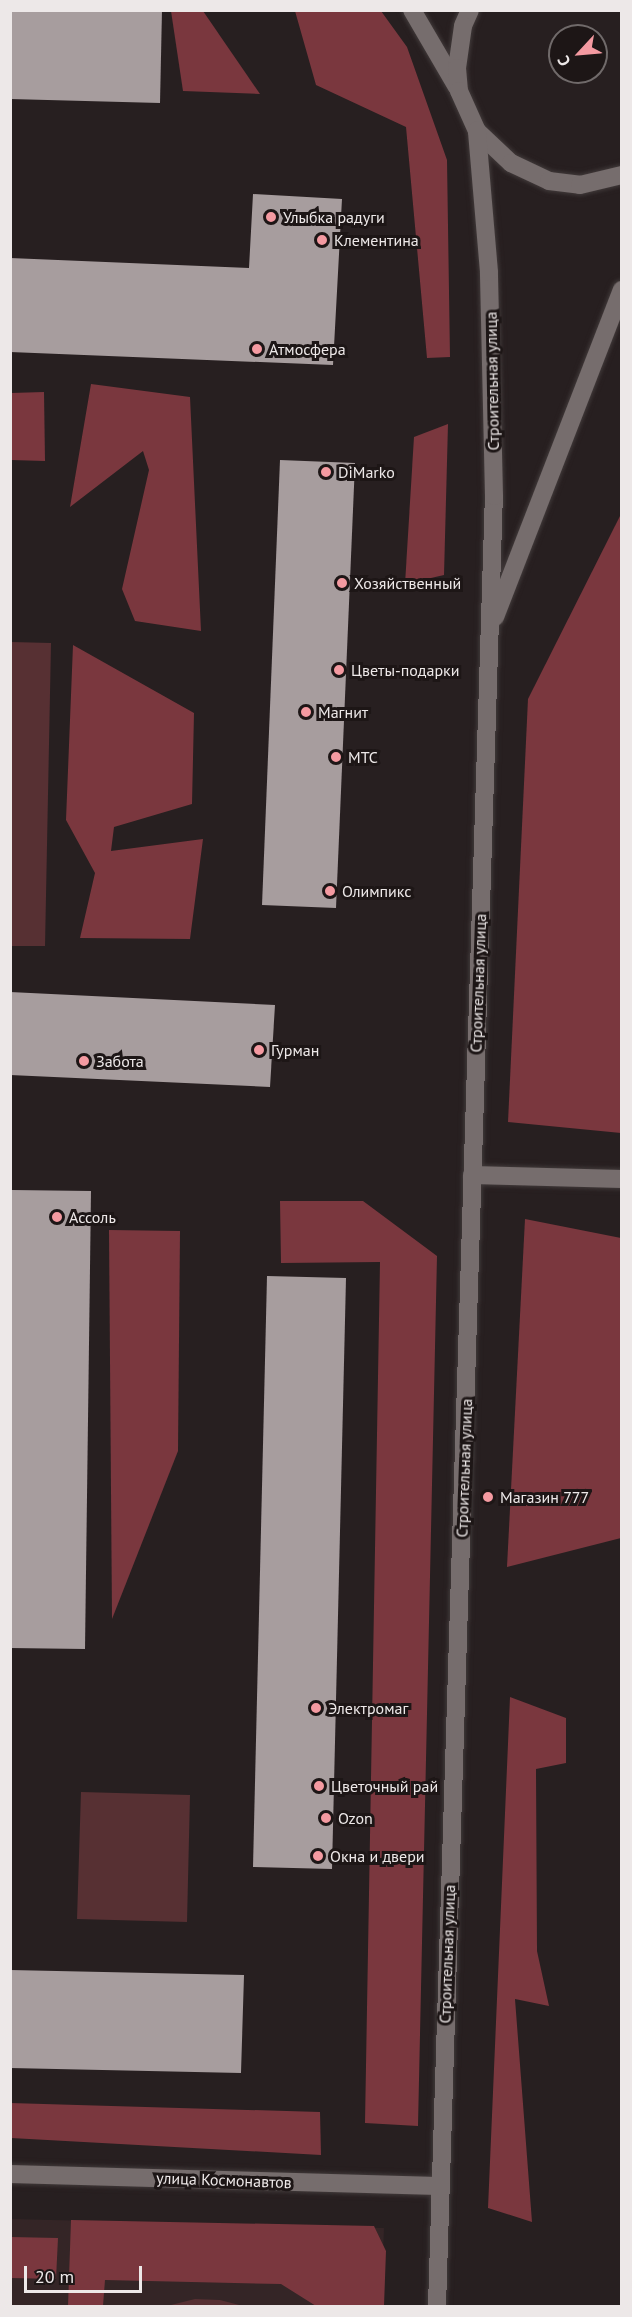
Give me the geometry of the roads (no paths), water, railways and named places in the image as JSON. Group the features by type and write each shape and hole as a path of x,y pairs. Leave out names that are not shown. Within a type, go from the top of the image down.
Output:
{"street":[{"path":"412,10 459,91 477,131 510,163 549,181 580,185 621,176"},
{"path":"459,91 457,69 463,26 470,10"},
{"name":"Строительная улица","path":"437,2307 438,2186 459,1674 472,1175 494,496 489,272 477,131"},
{"name":"Строительная улица","path":"490,630 621,290"},
{"path":"472,1175 621,1179"},
{"name":"улица Космонавтов","path":"10,2174 438,2186"}],"place":[{"name":"Улыбка радуги","path":"271,217"},
{"name":"Клементина","path":"322,240"},
{"name":"Атмосфера","path":"257,349"},
{"name":"DiMarko","path":"326,472"},
{"name":"Хозяйственный","path":"342,583"},
{"name":"Цветы-подарки","path":"339,670"},
{"name":"Магнит","path":"306,712"},
{"name":"МТС","path":"336,757"},
{"name":"Олимпикс","path":"330,891"},
{"name":"Гурман","path":"259,1050"},
{"name":"Забота","path":"84,1061"},
{"name":"Ассоль","path":"57,1217"},
{"name":"Магазин 777","path":"488,1497"},
{"name":"Электромаг","path":"316,1708"},
{"name":"Цветочный рай","path":"319,1786"},
{"name":"Ozon","path":"326,1818"},
{"name":"Окна и двери","path":"318,1856"}]}
